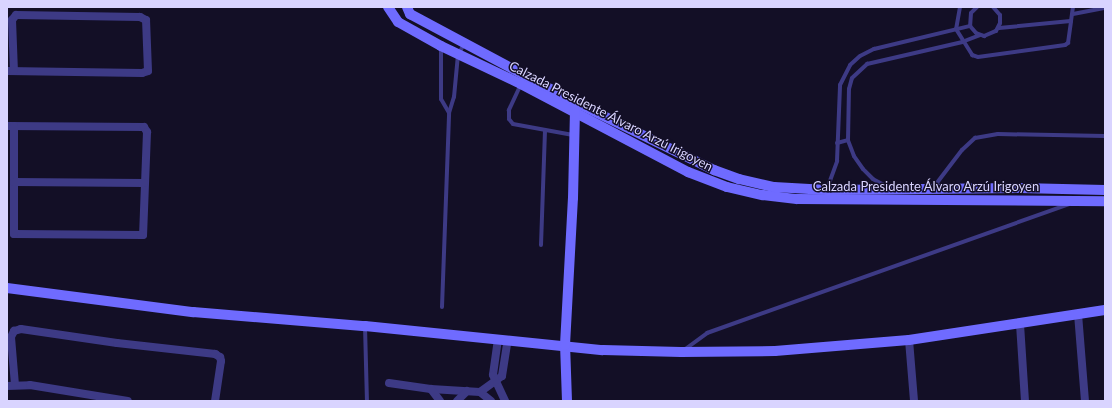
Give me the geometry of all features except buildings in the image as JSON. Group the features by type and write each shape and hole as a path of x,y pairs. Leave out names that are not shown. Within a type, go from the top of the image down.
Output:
{"main road":[{"name":"Calzada Presidente Álvaro Arzú Irigoyen","path":"388,7 398,22 458,55 524,80 577,103 714,170 774,187 825,194 1105,201"},
{"name":"Calzada Presidente Álvaro Arzú Irigoyen","path":"407,7 410,14 524,80 573,112 688,172 720,185 774,197 890,189 1105,190"},
{"path":"567,401 565,345 573,198 573,112 577,103"},
{"path":"7,288 193,312 364,326 603,350 681,352 775,351 909,340 1105,310"}],"street":[{"path":"16,15 140,17 146,20 148,71 10,71 12,20 16,15"},
{"path":"10,126 144,127 147,132 144,183 145,233 138,237 14,234 14,182 10,126"},
{"path":"14,182 144,183"},
{"path":"1078,314 1085,401"},
{"path":"1020,324 1025,401"},
{"path":"128,401 44,386 11,386 12,337 14,331 21,329 117,343 215,354 221,362 215,401"},
{"path":"389,383 431,389 480,392 496,383 502,376 503,340"},
{"path":"909,340 914,401"},
{"path":"496,383 505,401"},
{"path":"431,389 440,401"},
{"path":"457,401 467,391"},
{"path":"480,392 491,401"}],"lane":[{"path":"960,7 956,29 962,42 972,55 978,57 1065,45 1068,43 1073,7"},
{"path":"970,26 971,13 977,7"},
{"path":"993,7 1000,15 999,28"},
{"path":"1073,14 1105,8"},
{"path":"890,189 873,179 864,169 854,156 848,140 849,89 852,78 859,70 867,64 962,42 980,35 988,35 999,28 1071,21"},
{"path":"825,194 838,161 837,143 840,85 850,65 860,56 874,49 970,26"},
{"path":"970,26 980,35"},
{"path":"442,307 449,113 454,97 458,55 464,44"},
{"path":"441,46 441,99 449,113"},
{"path":"850,65 859,70"},
{"path":"524,80 509,110 509,119 513,124 573,135"},
{"path":"540,245 545,131"},
{"path":"933,189 962,150 975,138 998,134 1105,136"},
{"path":"837,143 848,140"},
{"path":"681,352 707,333 1080,200"},
{"path":"364,326 367,401"}]}
